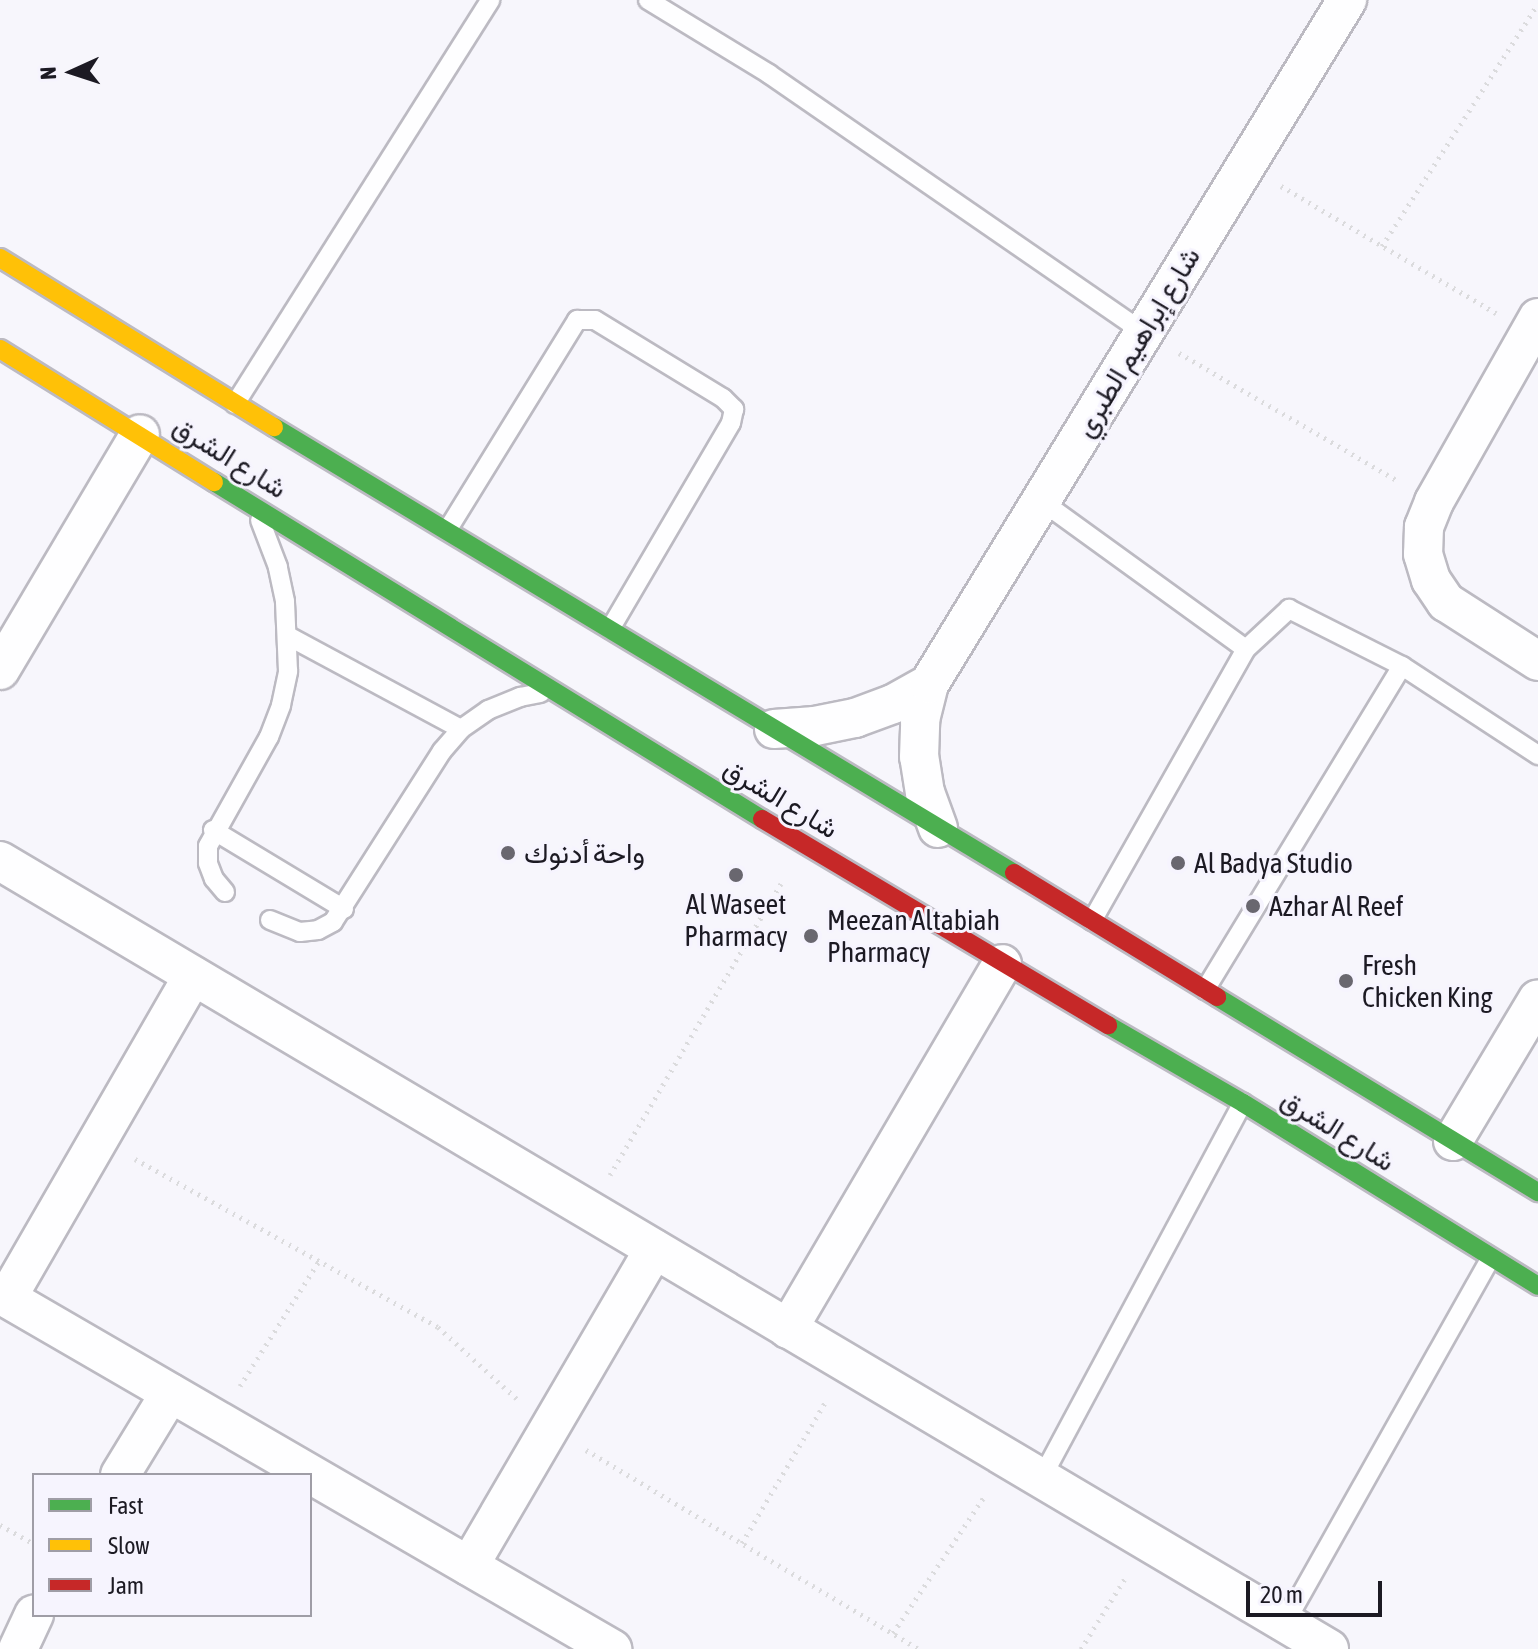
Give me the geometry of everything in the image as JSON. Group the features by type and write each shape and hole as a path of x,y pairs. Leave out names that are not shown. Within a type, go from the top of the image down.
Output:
{"main road":[{"name":"شارع الشرق","path":"0,258 235,404 448,529 1538,1192"},
{"name":"شارع الشرق","path":"0,349 552,691 1002,964 1243,1103 1538,1286"}],"street":[{"name":"شارع إبراهيم الطبري","path":"938,828 925,793 919,757 920,720 929,684 1347,0"},
{"path":"1534,326 1434,502 1424,527 1423,554 1431,580 1446,602 1538,661"},
{"path":"0,670 140,434"},
{"name":"شارع إبراهيم الطبري","path":"774,729 815,726 855,718 893,704 929,684"},
{"path":"0,861 1329,1649"},
{"path":"788,1329 1002,964"},
{"path":"193,976 99,1140 3,1296 309,1473"},
{"path":"1453,1141 1538,999"},
{"path":"469,1566 654,1249"},
{"path":"121,1473 170,1393"},
{"path":"312,1475 612,1649"},
{"path":"18,1649 33,1617"}],"lane":[{"path":"235,404 490,0"},
{"path":"648,0 769,74 1143,332"},
{"path":"448,529 577,320 595,320 723,398 734,409 731,423 610,629"},
{"path":"1040,500 1246,649"},
{"path":"225,892 214,879 208,863 208,846 213,830 269,737 288,671 288,636 278,567 252,503"},
{"path":"1092,922 1246,649 1289,609 1402,666 1538,755"},
{"path":"288,636 461,729"},
{"path":"1205,990 1402,666"},
{"path":"270,920 300,932 318,930 333,922 442,751 461,729 488,710 509,701 552,691"},
{"path":"213,830 344,909"},
{"path":"1041,1479 1243,1103"},
{"path":"1285,1623 1491,1258"}],"path":[{"path":"1382,246 1538,4"},
{"path":"1245,165 1382,246 1534,326"},
{"path":"1143,332 1434,502"},
{"path":"589,1210 804,844"},
{"path":"99,1140 438,1327 549,1428 919,1649"},
{"path":"218,1420 319,1261"},
{"path":"742,1543 847,1364"},
{"path":"893,1633 1009,1459"},
{"path":"0,1525 32,1543"},
{"path":"1081,1649 1148,1542"}],"traffic: fast":[{"path":"274,427 1014,873"},
{"path":"214,482 762,819"},
{"path":"1217,997 1538,1192"},
{"path":"1108,1025 1243,1103 1538,1286"}],"traffic: slow":[{"path":"0,258 274,427"},
{"path":"0,349 214,482"}],"traffic: jam":[{"path":"762,819 1108,1025"},
{"path":"1014,873 1217,997"}],"place":[{"name":"واحة أدنوك","path":"508,853"},
{"name":"Al Badya Studio","path":"1178,863"},
{"name":"Al Waseet Pharmacy","path":"736,875"},
{"name":"Azhar Al Reef","path":"1253,906"},
{"name":"Meezan Altabiah Pharmacy","path":"811,936"},
{"name":"Fresh Chicken King","path":"1346,981"}]}
